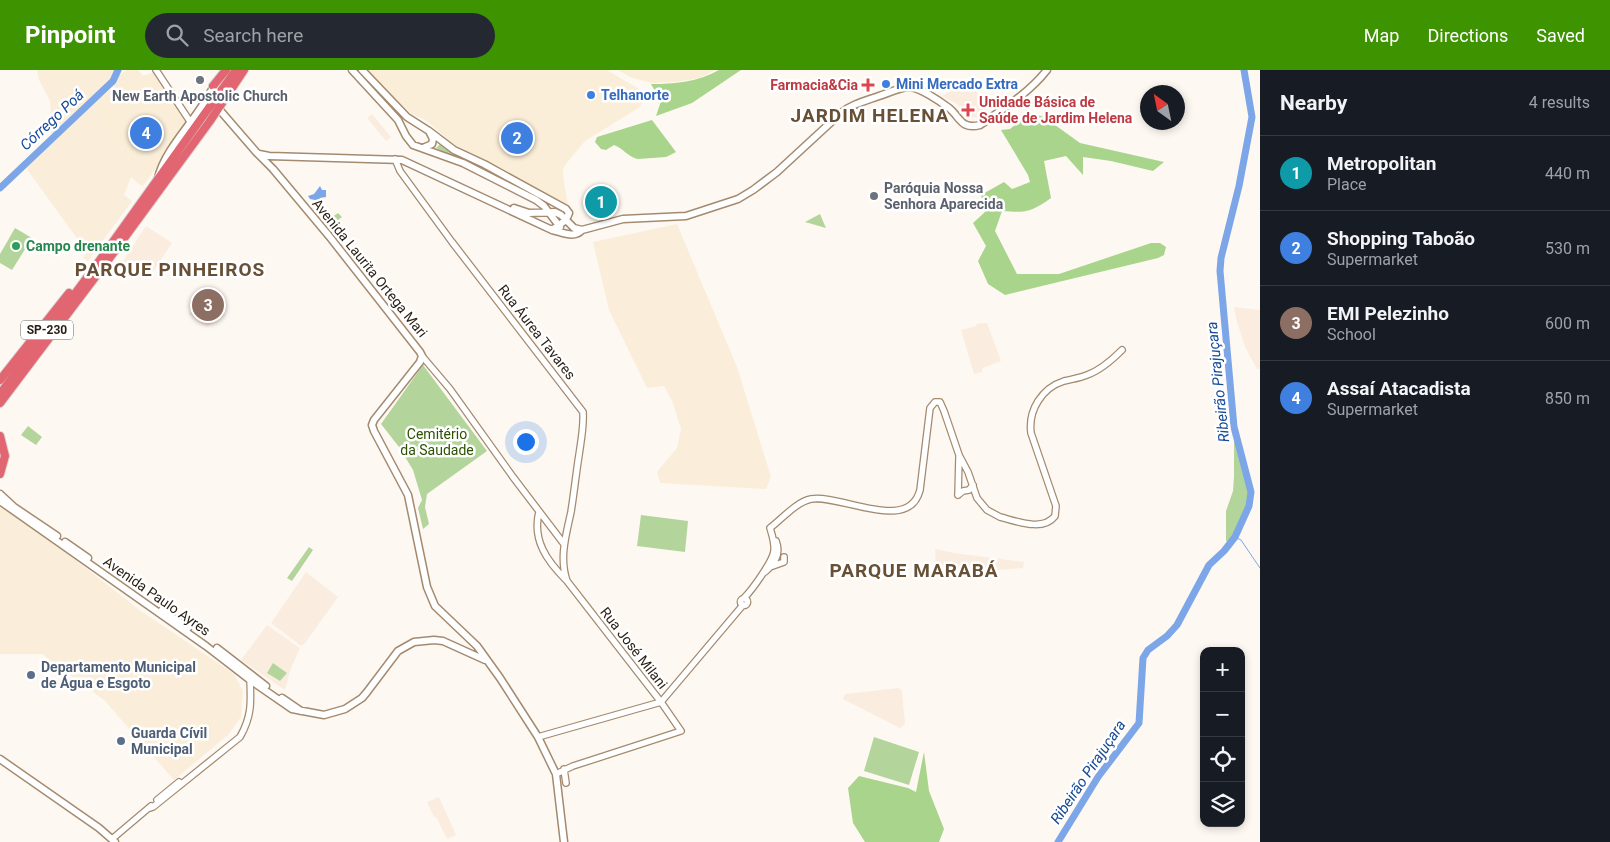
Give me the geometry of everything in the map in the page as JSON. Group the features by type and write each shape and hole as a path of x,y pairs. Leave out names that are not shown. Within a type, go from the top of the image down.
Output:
{"highway":[{"path":"212,89 224,70"},
{"name":"SP-230","path":"0,394 158,178 242,71"},
{"name":"SP-230","path":"0,403 112,256 216,104"},
{"path":"0,380 62,301 95,266"},
{"path":"0,413 14,385"},
{"path":"0,436 6,456 0,474"},
{"path":"0,448 2,458 0,465"}],"main road":[{"path":"351,70 398,120 409,142 463,163 541,203 549,211 555,228"},
{"path":"362,70 407,117 454,150 563,206 569,214 566,220 555,228"},
{"path":"526,215 549,211 559,213 574,228 582,230 623,219 686,216 738,199 758,187 778,172 852,105 908,87 914,88 949,108 963,123 976,126 1018,98 1036,83 1047,70"},
{"path":"158,178 166,158 212,89"},
{"name":"Avenida Laurita Ortega Mari","path":"212,89 216,104 335,243 422,356 420,362 378,412 372,425 408,494 404,504 413,512 427,587 433,602 438,610 474,643"},
{"path":"421,148 426,148 432,144 433,139 429,131"},
{"path":"257,153 266,156 285,157 395,159 410,163 568,234 577,235 582,230"},
{"path":"271,166 270,160 276,156"},
{"path":"271,166 276,161 285,157"},
{"path":"526,215 537,207 533,199"},
{"name":"Avenida Paulo Ayres","path":"0,494 14,507 167,619 299,709"},
{"name":"Avenida Paulo Ayres","path":"0,501 102,571 178,620 259,686 288,707 299,709"},
{"path":"167,619 173,622 178,620"},
{"path":"299,709 324,715 353,705 367,692 398,651 414,642 443,641 487,661"},
{"path":"466,650 472,647 474,643 500,678 538,737 556,774 564,842"},
{"path":"251,691 259,686"},
{"path":"287,701 295,696"},
{"path":"0,759 114,840"}],"street":[{"path":"156,70 191,123"},
{"name":"Rua Áurea Tavares","path":"395,159 400,172 582,412 583,425 576,482 564,544"},
{"path":"959,455 960,473 964,490 978,498 987,510 1006,518 1040,525 1052,520 1055,516 1056,506 1030,424 1034,408 1040,398 1053,387 1063,381 1085,376 1096,371 1109,363 1122,350"},
{"path":"422,356 450,389 564,544"},
{"path":"770,565 774,553 770,528 799,505 812,499 897,512 909,507 918,498 920,490 930,408 935,402 940,402 959,455 968,472 964,490"},
{"path":"960,473 963,470 968,472"},
{"name":"Rua José Milani","path":"539,512 536,523 540,543 554,569 567,581 681,731 564,770"},
{"path":"538,737 660,702 689,670 770,565 778,553 778,545 773,538"},
{"name":"Rua José Milani","path":"564,544 563,566 567,581"},
{"path":"770,565 784,562 784,557"},
{"path":"114,840 150,808 240,737 251,711 250,677"},
{"path":"556,774 564,770 566,783"}],"shaded area":[{"path":"37,70 115,70 115,73 113,78 53,134 49,129 51,118 50,101 39,80"},
{"path":"127,70 138,70 143,76 155,72 188,124 146,182 91,106 112,88 117,82 117,76"},
{"path":"367,70 607,70 639,89 643,101 640,107 585,141 566,164 563,169 563,176 568,205 475,158 451,142 427,121 406,109"},
{"path":"618,70 715,70 700,78 676,82 651,83 630,77"},
{"path":"976,75 974,88 987,109 978,117 968,118 957,104 942,96"},
{"path":"91,106 146,182 143,186 140,185 131,177 124,195 132,201 88,261 83,258 87,252 26,168"},
{"path":"372,114 391,137 386,141 367,118"},
{"path":"677,224 737,367 771,477 766,489 660,483 657,472 677,448 681,429 673,403 664,386 647,388 609,310 593,242"},
{"path":"146,226 172,243 152,273 131,275 124,271 123,261"},
{"path":"210,297 225,315 207,327 188,314"},
{"path":"1234,307 1260,310 1260,369 1257,369 1245,347"},
{"path":"987,323 1001,361 982,368 982,372 974,374 961,330 977,326 976,324"},
{"path":"0,505 141,611 234,674 243,691 241,717 228,735 174,780 105,701 42,654 0,654"},
{"path":"935,549 1024,562 1023,568 936,575"},
{"path":"306,572 338,597 301,646 271,623"},
{"path":"267,625 300,648 291,668 285,690 241,660"},
{"path":"899,688 902,691 905,724 900,728 843,699 845,694"},
{"path":"439,797 456,835 447,839 427,802"}],"green space":[{"path":"719,70 741,70 692,103 656,116 661,101 651,84 686,82"},
{"path":"1030,113 1044,117 1080,143 1164,162 1153,171 1111,161 1083,157 1083,175 1066,156 1044,161 1051,198 1028,210 1017,212 1002,211 995,231 1017,274 1059,274 1151,243 1160,243 1166,247 1164,255 1005,295 988,284 978,261 986,246 973,223 985,212 981,195 1004,182 1012,189 1030,182 1028,175 1001,130 1010,129"},
{"path":"652,120 676,152 666,157 638,159 614,145 606,150 601,149 595,142 597,137"},
{"path":"441,143 548,201 546,202 436,148"},
{"path":"338,213 342,217 330,226 326,221"},
{"path":"820,214 826,228 805,222"},
{"name":"Campo drenante","path":"15,228 32,238 12,270 0,263 0,254"},
{"name":"Cemitério da Saudade","path":"423,365 487,451 427,494 425,507 429,524 423,529 418,508 422,500 413,470 399,447 381,424"},
{"path":"28,426 42,437 36,445 21,435"},
{"path":"1234,438 1245,473 1248,501 1246,515 1231,542 1226,541 1226,511 1233,491"},
{"path":"641,515 688,521 685,552 637,546"},
{"path":"309,547 313,550 292,581 287,578"},
{"path":"273,663 287,673 280,681 267,673"},
{"path":"874,737 919,752 909,785 864,771"},
{"path":"924,752 929,791 944,829 939,842 865,842 853,823 848,788 859,776 908,788 916,792"}],"water":[{"path":"320,186 322,190 326,190 326,197 320,198 319,204 316,206 315,200 310,199 308,196 314,194"}],"waterway":[{"name":"Córrego Poá","path":"0,188 113,81 118,70"},
{"name":"Ribeirão Pirajuçara","path":"1058,842 1098,777 1139,723 1143,658 1148,650 1167,636 1177,625 1209,565 1235,537 1249,506 1251,492 1234,427 1220,271 1221,258 1239,186 1252,117 1244,70"},
{"path":"1235,537 1241,540 1260,568"}],"place":[{"name":"New Earth Apostolic Church","path":"200,80"},
{"name":"Mini Mercado Extra","path":"886,84"},
{"name":"Farmacia&Cia","path":"868,85"},
{"name":"Telhanorte","path":"591,95"},
{"name":"Unidade Básica de Saúde de Jardim Helena","path":"968,110"},
{"name":"Assaí Atacadista","path":"146,133"},
{"name":"Shopping Taboão","path":"517,138"},
{"name":"Paróquia Nossa Senhora Aparecida","path":"874,196"},
{"name":"Metropolitan","path":"601,202"},
{"name":"Campo drenante","path":"16,246"},
{"name":"EMI Pelezinho","path":"208,305"},
{"name":"Departamento Municipal de Água e Esgoto","path":"31,675"},
{"name":"Guarda Cívil Municipal","path":"121,741"}],"district":[{"name":"JARDIM HELENA","path":"870,115"},
{"name":"PARQUE PINHEIROS","path":"170,269"},
{"name":"PARQUE MARABÁ","path":"914,570"}]}
